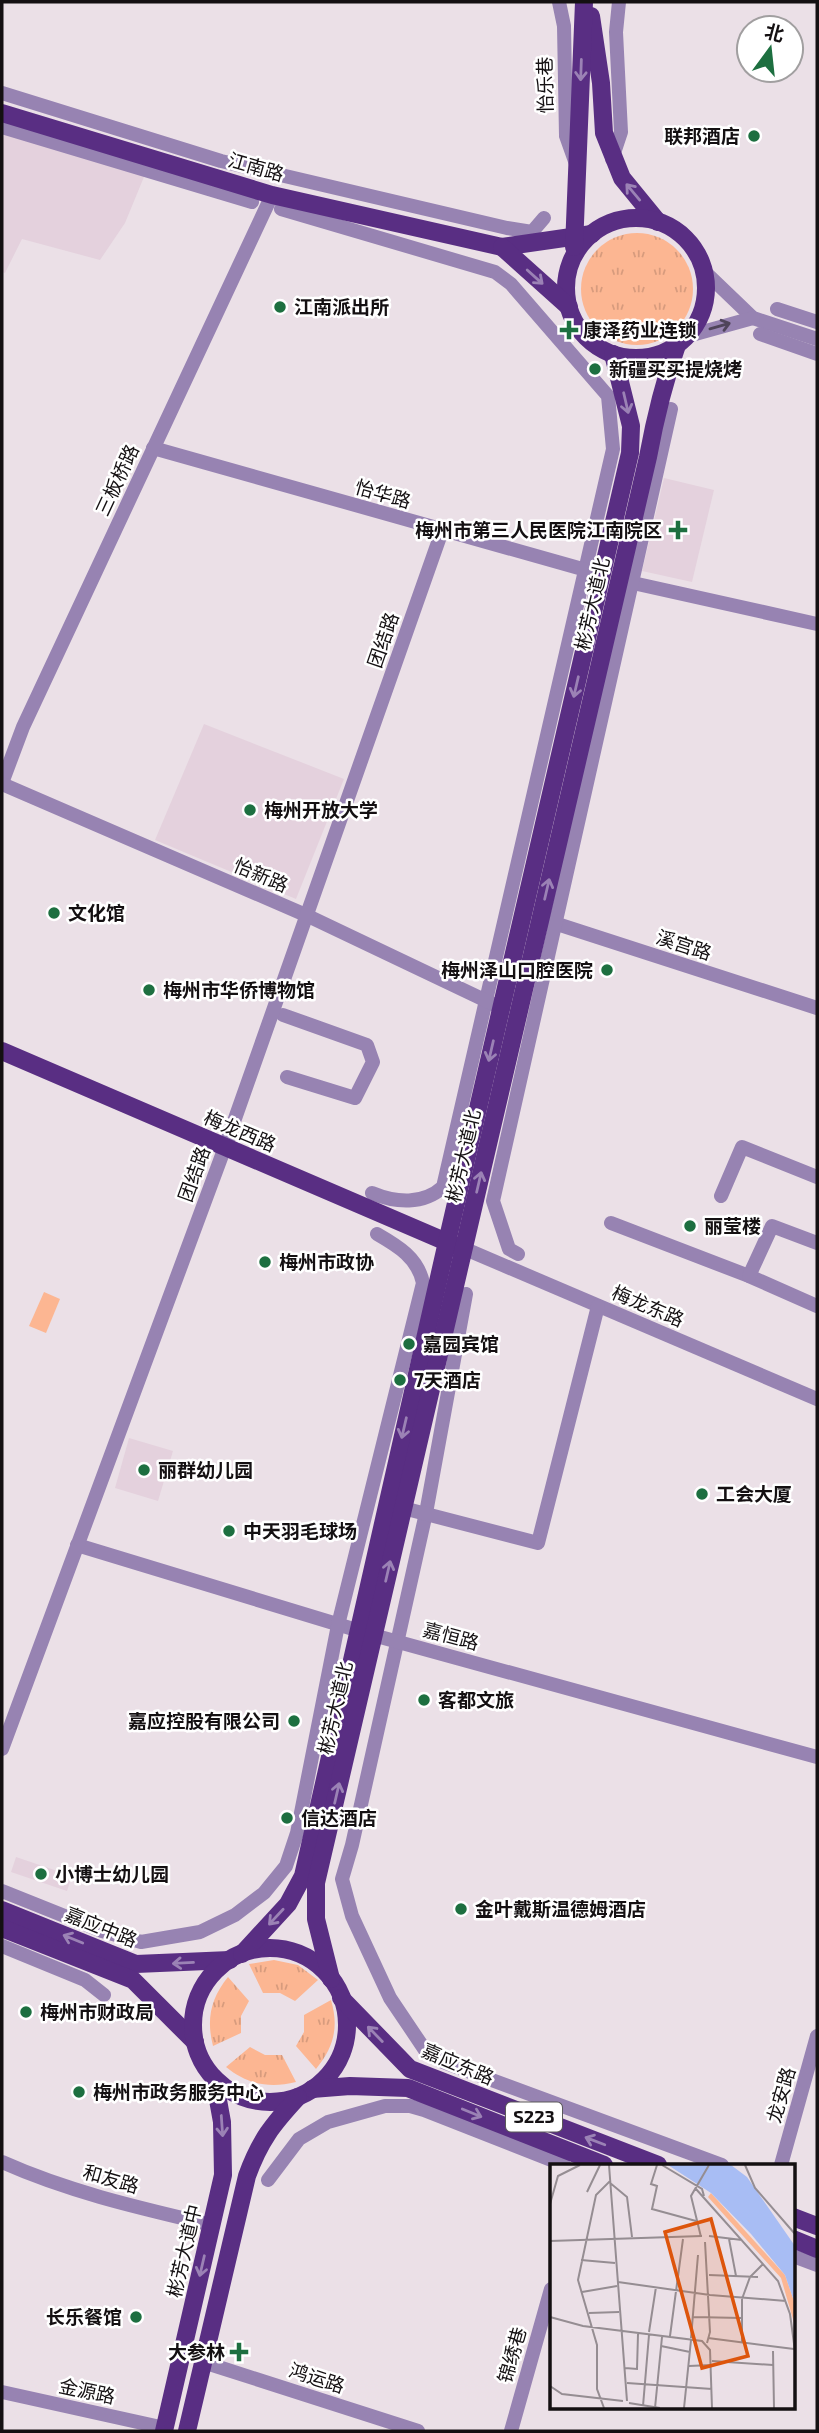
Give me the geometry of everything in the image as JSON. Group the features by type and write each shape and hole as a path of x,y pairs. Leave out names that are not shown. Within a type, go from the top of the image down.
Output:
{"main road":[{"path":"583,235 630,218 671,227 692,246 704,271 705,299 702,312 682,340 653,356 626,357 613,354 590,341 581,331 569,307 566,281 583,235 577,166 587,2"},
{"path":"587,2 601,83 604,133 612,159 622,178 658,222"},
{"name":"江南路","path":"2,113 276,202 502,247 583,235"},
{"name":"江南路","path":"502,247 569,307"},
{"name":"彬芳大道北","path":"331,1979 316,1919 316,1883 366,1632 403,1508 455,1245 494,1005 664,380 682,340"},
{"name":"彬芳大道北","path":"236,1957 288,1904 303,1876 366,1632 455,1245 547,921 630,453 631,426 613,354"},
{"name":"梅龙西路","path":"2,1051 455,1245"},
{"name":"嘉应中路","path":"2,1910 136,1964 236,1957"},
{"name":"嘉应中路","path":"2,1928 133,1980 195,2042"},
{"name":"S223","path":"236,1957 270,1949 291,1952 310,1960 331,1979 341,1998"},
{"path":"195,2042 193,2015 202,1989 218,1968 236,1957"},
{"path":"187,2431 247,2176 270,2127 334,2068 341,2054 347,2024 341,1998"},
{"name":"嘉应东路","path":"341,1998 410,2069 655,2164"},
{"name":"S223","path":"195,2042 205,2067 214,2078 238,2095 253,2100 283,2101 305,2093"},
{"name":"彬芳大道中","path":"164,2429 223,2175 222,2122 214,2078"},
{"name":"嘉应东路","path":"305,2093 351,2086 408,2088 593,2163"},
{"path":"794,2217 817,2226"},
{"path":"794,2239 817,2249"}],"street":[{"name":"怡乐巷","path":"559,2 564,26 565,136 577,166"},
{"path":"612,159 621,132 616,32 619,2"},
{"path":"2,93 221,161 507,228 532,232 544,218"},
{"path":"2,127 252,202"},
{"path":"276,202 495,272 511,284 608,396 613,449 610,577"},
{"name":"三板桥路","path":"2,783 23,727 153,448 276,202"},
{"path":"704,271 753,318 817,339"},
{"path":"777,309 817,322"},
{"path":"682,340 753,318"},
{"path":"760,334 817,354"},
{"path":"610,577 671,409"},
{"name":"怡华路","path":"153,448 610,577 817,624"},
{"name":"团结路","path":"2,1749 225,1147 442,531"},
{"name":"怡新路","path":"2,783 308,916 494,1005"},
{"path":"518,1254 509,1249 493,1201 547,921"},
{"name":"溪宫路","path":"547,921 817,1008"},
{"path":"372,1194 388,1200 403,1201 432,1197 443,1187 494,1005"},
{"path":"283,1015 367,1045 373,1062 355,1098 287,1077"},
{"path":"720,1196 741,1147 817,1177"},
{"path":"611,1223 749,1276 817,1306"},
{"path":"749,1276 772,1226 817,1243"},
{"path":"2,1891 102,1931 141,1942 200,1932 235,1915 264,1893 286,1866 297,1833 338,1625 423,1283 420,1268 399,1247 377,1234"},
{"name":"梅龙东路","path":"455,1245 817,1399"},
{"path":"466,1294 426,1513 352,1845 342,1879 352,1916 390,1998 425,2050 443,2062 719,2164"},
{"path":"403,1508 538,1542 598,1306"},
{"name":"嘉恒路","path":"77,1545 338,1625 817,1757"},
{"path":"2,1946 85,1980 104,1995"},
{"name":"龙安路","path":"781,2164 817,2036"},
{"path":"268,2180 299,2139 328,2122 385,2106 410,2106 424,2110 562,2164"},
{"name":"和友路","path":"2,2162 109,2201 212,2225"},
{"path":"794,2256 817,2265"},
{"name":"锦绣巷","path":"511,2431 550,2293"},
{"name":"鸿运路","path":"203,2362 418,2431"},
{"name":"金源路","path":"2,2392 164,2429"}],"shaded area":[{"path":"5,132 146,172 125,223 100,260 22,239 5,273 2,272 2,142"},
{"name":"梅州市第三人民医院江南院区","path":"664,478 714,490 692,582 642,571"},
{"name":"梅州开放大学","path":"204,724 344,779 296,899 155,840"},
{"name":"丽群幼儿园","path":"129,1438 173,1451 158,1501 115,1488"},
{"name":"小博士幼儿园","path":"16,1857 72,1876 67,1891 11,1872"}],"green space":[{"path":"637,233 659,237 677,249 689,267 693,289 689,311 677,329 659,341 637,345 615,341 597,329 585,311 581,289 585,267 597,249 615,237"},
{"path":"44,1292 60,1299 46,1333 29,1326"},
{"path":"274,1960 298,1965 318,1980 295,2001 280,1993 263,1993 249,1964"},
{"path":"228,1977 249,2001 241,2016 241,2033 213,2046 210,2018 214,2001"},
{"path":"331,2000 335,2028 331,2045 316,2069 296,2046 304,2032 304,2015"},
{"path":"250,2047 265,2055 282,2055 296,2082 259,2084 242,2078 226,2067"}],"place":[{"name":"联邦酒店","path":"754,136"},
{"name":"江南派出所","path":"280,307"},
{"name":"康泽药业连锁","path":"569,330"},
{"name":"新疆买买提烧烤","path":"595,369"},
{"name":"梅州市第三人民医院江南院区","path":"678,530"},
{"name":"梅州开放大学","path":"250,810"},
{"name":"文化馆","path":"54,913"},
{"name":"梅州泽山口腔医院","path":"607,970"},
{"name":"梅州市华侨博物馆","path":"149,990"},
{"name":"丽莹楼","path":"690,1226"},
{"name":"梅州市政协","path":"265,1262"},
{"name":"嘉园宾馆","path":"409,1344"},
{"name":"7天酒店","path":"400,1380"},
{"name":"丽群幼儿园","path":"144,1470"},
{"name":"工会大厦","path":"702,1494"},
{"name":"中天羽毛球场","path":"229,1531"},
{"name":"客都文旅","path":"424,1700"},
{"name":"嘉应控股有限公司","path":"294,1721"},
{"name":"信达酒店","path":"287,1818"},
{"name":"小博士幼儿园","path":"41,1874"},
{"name":"金叶戴斯温德姆酒店","path":"461,1909"},
{"name":"梅州市财政局","path":"26,2012"},
{"name":"梅州市政务服务中心","path":"79,2092"},
{"name":"长乐餐馆","path":"136,2317"},
{"name":"大参林","path":"239,2352"}]}
